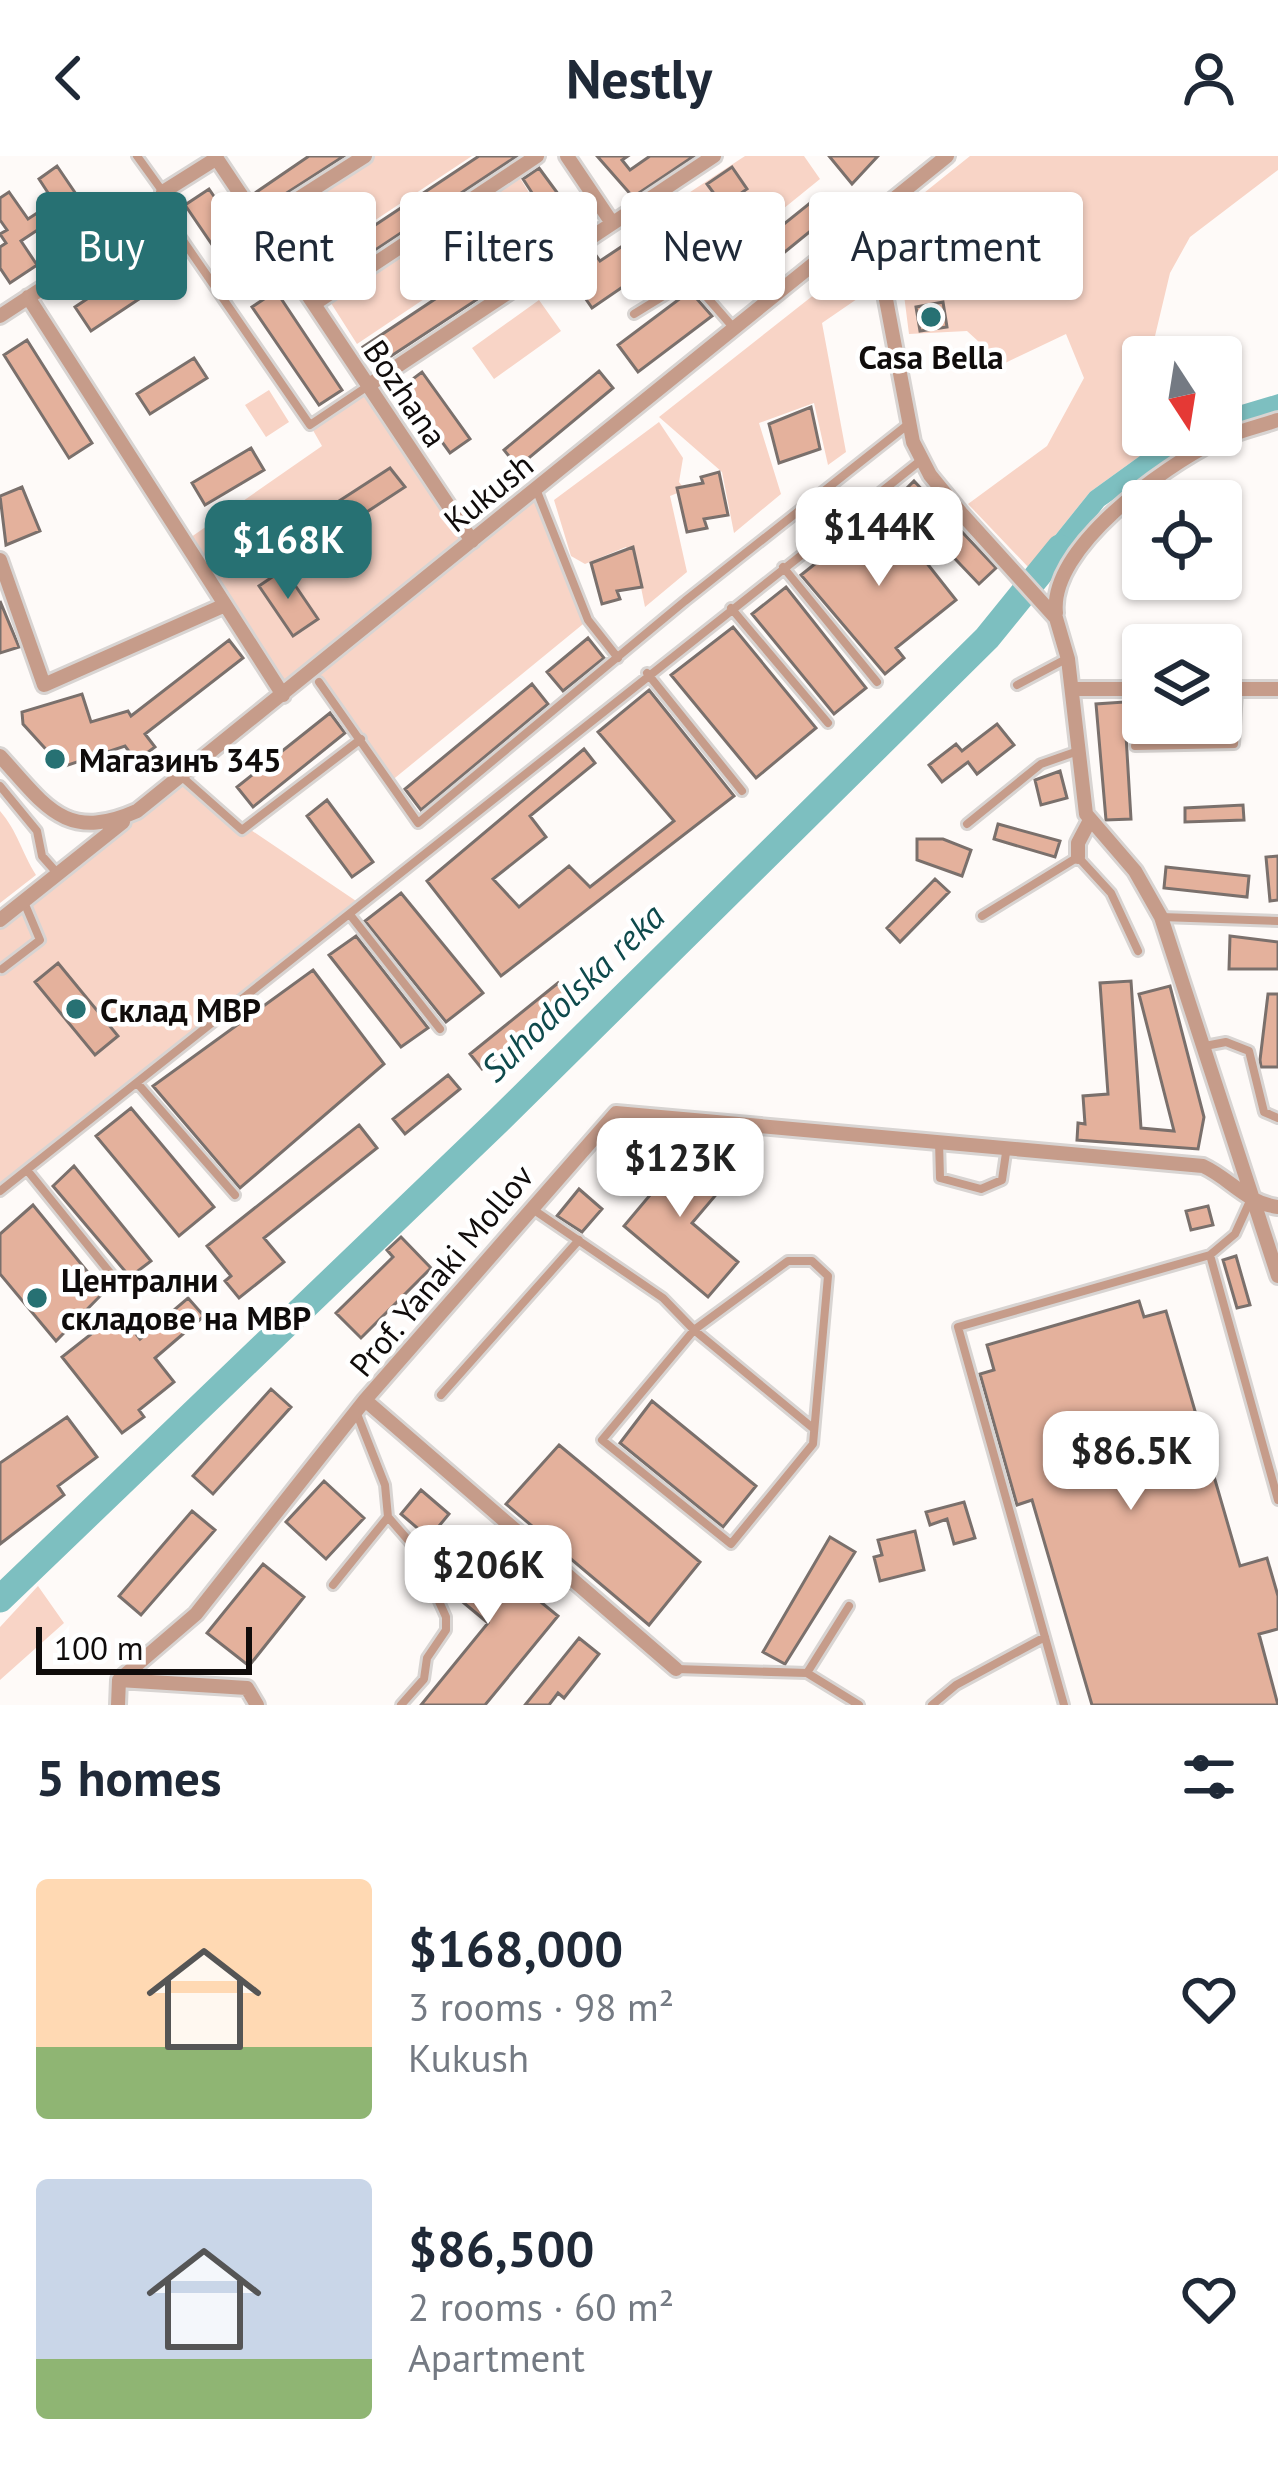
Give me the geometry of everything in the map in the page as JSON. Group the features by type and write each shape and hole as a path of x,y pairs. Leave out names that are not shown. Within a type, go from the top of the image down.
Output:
{"street":[{"path":"308,192 364,156"},
{"path":"314,304 537,156"},
{"path":"566,156 612,224"},
{"path":"369,385 714,156"},
{"name":"Kukush","path":"900,192 947,156"},
{"path":"163,192 216,157"},
{"name":"Bozhana","path":"216,157 239,192"},
{"name":"Kukush","path":"0,756 56,816 92,825 137,811 809,264"},
{"path":"0,316 36,292"},
{"path":"28,297 283,695"},
{"name":"Bozhana","path":"311,300 472,541"},
{"path":"885,300 906,426 922,460 961,514 1056,618 1068,658 1089,822 1078,843 1078,857"},
{"path":"1056,618 1062,577 1126,502 1210,444 1278,420"},
{"path":"0,560 44,685 225,605"},
{"path":"1072,689 1122,689"},
{"path":"1242,689 1278,689"},
{"path":"0,920 137,811"},
{"path":"1089,822 1136,871 1161,917 1278,1276"},
{"name":"Prof. Yanaki Mollov","path":"119,1680 196,1614 361,1407 606,1118 626,1110 1203,1166 1224,1176 1250,1201"},
{"path":"1250,1201 1278,1207"},
{"path":"361,1407 676,1669"},
{"path":"118,1705 119,1680 247,1688 256,1705"}],"lane":[{"path":"137,156 163,192"},
{"path":"187,246 310,425 369,385"},
{"path":"634,314 692,279 732,326"},
{"path":"319,682 418,824 906,426"},
{"path":"0,1191 352,916 647,673 922,460"},
{"path":"536,489 587,620 618,658"},
{"path":"783,568 877,682"},
{"path":"731,608 828,723"},
{"path":"1017,685 1068,658"},
{"path":"647,673 742,791"},
{"path":"182,776 242,830 361,739"},
{"path":"1135,746 1234,744"},
{"path":"967,824 1040,764 1080,751"},
{"path":"0,786 37,831 42,856 58,875"},
{"path":"982,916 1078,857 1111,893 1138,951"},
{"path":"2,968 40,940 24,902"},
{"path":"352,916 440,1028"},
{"path":"1161,917 1278,921"},
{"path":"1205,1046 1226,1042 1249,1051 1264,1112 1278,1118"},
{"path":"138,1084 235,1195"},
{"path":"939,1139 940,1178 982,1190 1002,1180 1006,1146"},
{"path":"27,1170 120,1286"},
{"path":"1064,1705 958,1327 1210,1255 1234,1234 1250,1201"},
{"path":"530,1207 663,1298 694,1330 814,1429"},
{"path":"441,1395 579,1240"},
{"path":"1210,1255 1278,1500"},
{"path":"788,1262 822,1266 828,1276 813,1444 730,1544 602,1440 694,1330 788,1262"},
{"path":"361,1407 385,1485 388,1517 415,1548 446,1617 446,1630 427,1658 424,1679 401,1705"},
{"path":"333,1586 388,1517"},
{"path":"807,1673 849,1606"},
{"path":"932,1705 956,1685 1045,1637"},
{"path":"676,1669 807,1673 859,1705"}],"shaded area":[{"path":"374,156 472,156 418,192 400,192 400,204 376,220 376,192 316,192"},
{"path":"745,156 804,156 820,179 785,207 785,192 690,192"},
{"path":"970,156 1278,156 1278,170 1190,237 1170,273 1155,336 1122,336 1122,456 1140,456 1090,492 1029,568 968,504 1047,446 1084,378 1066,334 1003,364 967,331 909,334 905,300 1083,300 1083,192 925,192"},
{"path":"518,175 529,192 492,192"},
{"path":"400,253 400,300 423,300 357,344 329,300 376,300 376,269"},
{"path":"809,299 856,300 822,323 846,452 828,465 814,403 759,423 781,494 734,533 722,472 659,417"},
{"path":"539,300 561,331 494,379 472,348"},
{"path":"369,385 472,540 536,489 588,620 390,782 312,672 283,695 184,542 322,446 310,425"},
{"path":"269,390 289,422 266,437 245,405"},
{"path":"659,422 683,458 679,482 685,490 670,496 687,572 645,607 636,563 626,547 585,564 571,556 554,500"},
{"path":"177,780 359,903 0,1184 0,920"},
{"path":"0,811 36,875 0,903"},
{"path":"38,1586 64,1623 0,1680 0,1627"}],"water":[{"path":"1278,394 1278,412 1242,423 1242,405"},
{"path":"1140,456 1177,456 1142,480 1122,480 1122,494 1104,506 1044,583 1029,568 1090,492"}],"building":[{"path":"309,156 344,156 288,192 256,192"},
{"path":"479,156 517,156 463,192 425,192"},
{"path":"597,156 628,156 622,160 630,170 650,156 694,156 640,192 629,192"},
{"path":"829,156 878,156 852,184"},
{"path":"57,166 75,192 47,192 39,179"},
{"path":"732,167 747,189 713,192 707,184"},
{"path":"539,168 557,192 531,192 523,179"},
{"path":"9,192 28,219 36,214 36,231 21,241 36,266 10,283 0,268 0,247 6,243 0,234 7,230 0,220 0,198"},
{"path":"211,192 211,243 187,208"},
{"path":"809,204 809,232 785,252 785,223"},
{"path":"400,209 400,234 376,250 376,224"},
{"path":"621,247 621,288 592,308 587,300 597,300 597,257 600,261"},
{"path":"86,300 138,300 91,331 75,307"},
{"path":"262,300 282,300 342,390 319,405 252,307"},
{"path":"434,300 476,300 376,366 363,347"},
{"path":"678,300 698,300 712,316 638,372 618,345"},
{"name":"Casa Bella","path":"943,302 947,327 920,331 916,307"},
{"path":"27,340 92,443 69,458 4,355"},
{"path":"194,358 207,378 150,414 137,394"},
{"path":"599,371 613,388 518,467 504,450"},
{"path":"422,372 470,439 450,453 402,387"},
{"path":"811,407 820,449 779,463 769,424"},
{"path":"251,448 264,470 205,505 192,483"},
{"path":"390,468 405,487 333,534 319,514"},
{"path":"719,472 728,515 704,519 707,528 687,532 677,488 703,483 701,477"},
{"path":"914,481 996,568 979,584 897,498"},
{"path":"22,487 40,531 6,545 0,496"},
{"path":"884,509 956,600 896,648 904,658 885,674 801,575"},
{"path":"633,547 642,587 617,591 620,599 602,604 591,563"},
{"path":"284,569 318,619 293,636 259,586"},
{"path":"786,587 866,688 834,714 752,614"},
{"path":"0,601 19,647 0,653"},
{"path":"733,627 816,728 756,778 671,675"},
{"path":"588,638 604,658 563,691 547,672"},
{"path":"229,640 243,658 145,734 155,747 136,761 125,746 62,767 23,724 22,712 82,694 91,722 128,711 131,716"},
{"path":"532,684 548,704 421,810 405,789"},
{"path":"649,690 734,796 501,976 427,881 584,749 595,763 530,816 546,837 493,879 519,907 569,866 590,887 674,821 598,732"},
{"path":"1122,702 1131,819 1106,820 1096,704"},
{"path":"330,713 345,733 253,807 237,787"},
{"path":"997,724 1014,745 977,774 968,762 942,782 929,765 956,744 962,751"},
{"path":"1060,771 1067,798 1041,805 1035,780"},
{"path":"327,800 373,862 352,877 307,816"},
{"path":"1243,805 1244,820 1185,822 1185,808"},
{"path":"998,824 1060,841 1055,857 994,839"},
{"path":"917,839 943,839 971,850 962,876 917,860"},
{"path":"1278,856 1278,900 1270,901 1266,857"},
{"path":"1166,867 1249,876 1247,897 1164,888"},
{"path":"935,879 949,892 900,942 887,928"},
{"path":"401,893 483,993 446,1022 365,921"},
{"path":"356,936 428,1028 401,1047 329,955"},
{"path":"1230,936 1278,942 1278,969 1229,969"},
{"name":"Склад МВР","path":"58,963 118,1036 95,1055 35,982"},
{"path":"313,970 384,1064 240,1188 153,1086"},
{"path":"1131,981 1141,1128 1174,1131 1139,994 1170,986 1204,1117 1198,1149 1077,1140 1078,1123 1085,1124 1083,1096 1108,1094 1100,983"},
{"path":"558,983 570,999 482,1069 470,1054"},
{"path":"1268,994 1278,994 1278,1067 1261,1067 1260,1060"},
{"path":"448,1075 460,1089 405,1134 393,1119"},
{"path":"131,1108 214,1207 179,1236 96,1136"},
{"path":"359,1125 377,1148 264,1238 284,1262 239,1298 225,1281 231,1276 207,1246"},
{"path":"662,1141 720,1190 692,1223 738,1262 708,1297 624,1226 656,1188 636,1172"},
{"path":"74,1166 151,1261 130,1277 53,1186"},
{"path":"579,1189 602,1209 582,1232 557,1216"},
{"path":"33,1205 104,1292 56,1341 0,1274 0,1234"},
{"path":"1208,1206 1213,1225 1191,1230 1186,1211"},
{"path":"401,1237 431,1268 361,1338 336,1313 393,1257 387,1250"},
{"path":"1236,1256 1250,1305 1237,1308 1223,1260"},
{"path":"188,1298 204,1316 155,1358 174,1382 139,1410 144,1417 122,1433 62,1357 119,1312 140,1339"},
{"path":"1139,1301 1144,1317 1166,1311 1240,1566 1267,1558 1278,1596 1278,1629 1259,1634 1278,1705 1092,1705 1032,1500 1017,1505 980,1374 994,1370 987,1345"},
{"path":"271,1389 291,1407 213,1494 193,1476"},
{"path":"652,1401 756,1486 723,1527 620,1443"},
{"path":"67,1417 97,1457 58,1486 64,1495 0,1544 0,1463"},
{"path":"559,1445 700,1562 649,1625 506,1504"},
{"path":"324,1481 364,1518 326,1559 286,1522"},
{"path":"421,1490 449,1514 429,1538 401,1514"},
{"path":"964,1502 975,1538 954,1544 947,1519 930,1525 926,1512"},
{"path":"192,1511 215,1530 141,1615 119,1596"},
{"path":"915,1531 924,1570 880,1581 874,1557 882,1555 878,1540"},
{"path":"830,1537 855,1552 785,1664 763,1652"},
{"path":"462,1538 558,1616 485,1705 421,1705 488,1623 440,1583 434,1571"},
{"path":"263,1564 304,1597 249,1666 207,1633"},
{"path":"579,1638 599,1654 564,1698 558,1693 549,1705 525,1705"}],"waterway":[{"name":"Suhodolska reka","path":"0,1599 499,1120 987,638 1060,548"}],"place":[{"name":"Casa Bella","path":"931,317"},
{"name":"Магазинъ 345","path":"55,759"},
{"name":"Склад МВР","path":"76,1009"},
{"name":"Централни складове на МВР","path":"37,1298"}]}
